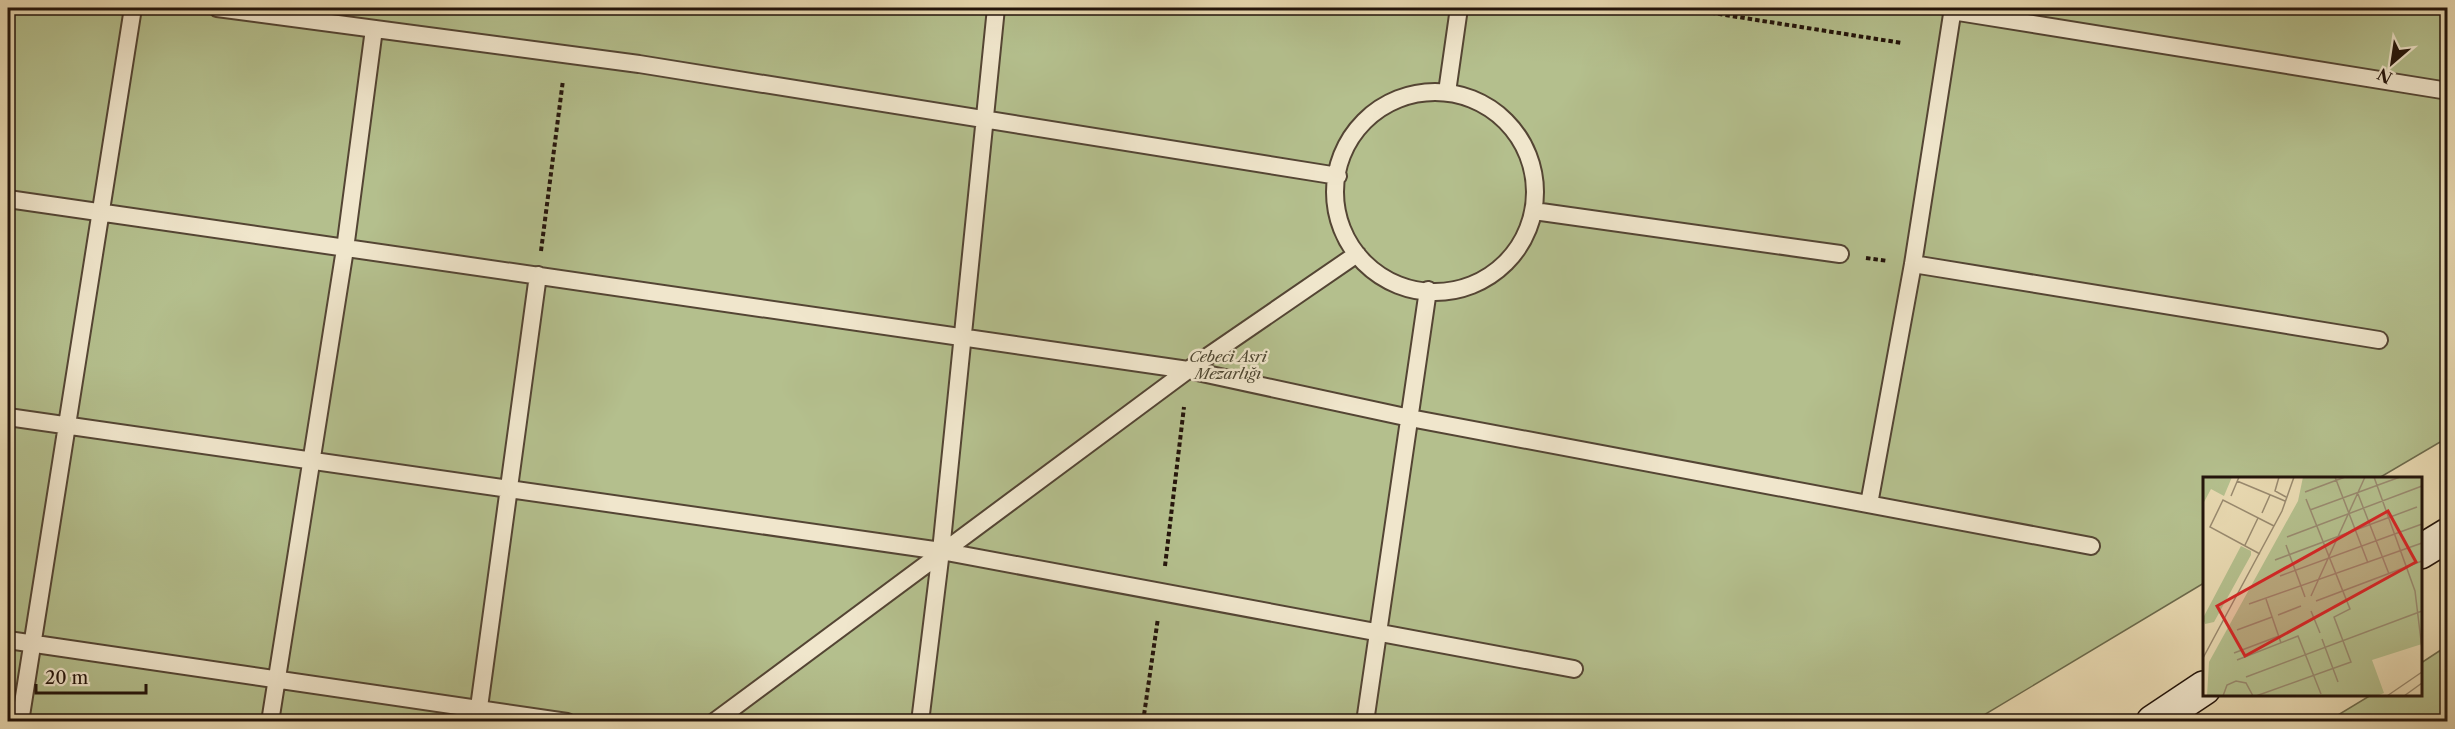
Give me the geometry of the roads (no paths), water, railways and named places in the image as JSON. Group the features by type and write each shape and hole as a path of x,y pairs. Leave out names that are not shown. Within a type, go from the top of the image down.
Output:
{"main road":[{"path":"2422,551 2448,535"},
{"path":"2153,722 2203,689"}],"lane":[{"path":"20,722 133,8"},
{"path":"217,8 566,54 1338,176"},
{"path":"920,722 941,551 996,8"},
{"path":"1447,92 1459,8"},
{"path":"1869,504 1912,264 1952,9 2448,91"},
{"path":"270,722 345,249 374,29"},
{"path":"1447,92 1479,102 1506,122 1526,148 1535,178 1534,211 1523,242 1503,267 1475,284 1444,292 1411,289 1381,276 1357,254 1340,225 1335,192 1338,176 1340,159 1356,129 1382,107 1413,94 1447,92"},
{"path":"8,198 345,249 1188,370 1410,418 2091,546"},
{"path":"1534,211 1840,254"},
{"path":"714,722 941,551 1188,370 1357,254"},
{"path":"1912,264 2379,340"},
{"path":"478,715 538,275"},
{"path":"1365,722 1428,290"},
{"path":"8,417 941,551 1574,669"},
{"path":"8,640 276,679 478,715 567,722"}],"park label":[{"name":"Cebeci Asri Mezarlığı","path":"1228,364"}]}
